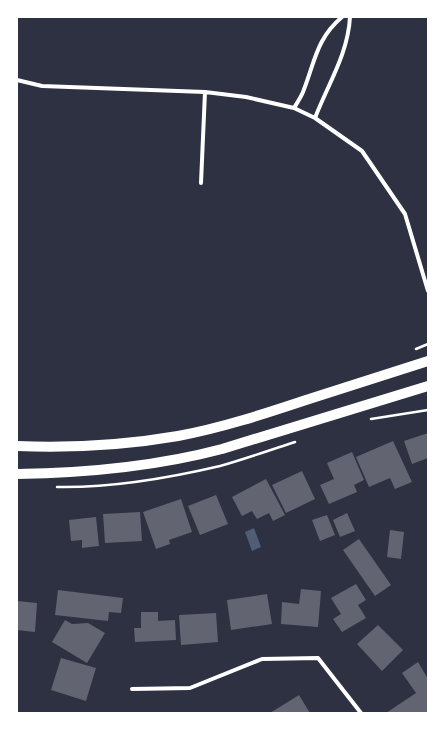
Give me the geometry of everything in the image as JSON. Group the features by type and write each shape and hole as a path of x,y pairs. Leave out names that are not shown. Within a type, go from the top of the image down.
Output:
{"main road":[{"path":"17,446 68,447 152,440 192,433 261,415 428,361"},
{"path":"17,474 104,470 191,458 222,450 428,386"}],"street":[{"path":"294,108 303,93 321,42 334,24 342,17"},
{"path":"315,118 336,73 345,49 349,32 350,17"},
{"path":"17,80 42,86 205,92 246,97 294,108 315,118 362,151 405,214 428,291"},
{"path":"201,183 205,92"},
{"path":"132,689 190,688 262,659 318,658 361,713"}],"path":[{"path":"416,349 428,344"}],"water":[{"path":"254,528 261,547 252,551 245,532"}],"building":[{"path":"428,433 428,458 412,464 404,441"},
{"path":"393,441 412,482 395,489 390,478 369,487 356,457"},
{"path":"352,452 364,480 354,485 357,492 329,504 320,485 334,479 327,463"},
{"path":"302,471 315,499 286,513 272,485"},
{"path":"266,479 285,515 273,521 269,513 257,519 252,511 242,516 232,497"},
{"path":"216,495 228,524 200,535 188,506"},
{"path":"181,499 192,532 169,540 170,544 156,549 143,512"},
{"path":"140,512 142,541 105,543 103,514"},
{"path":"347,513 355,531 340,537 333,520"},
{"path":"327,515 335,535 320,541 312,520"},
{"path":"96,517 99,546 82,548 82,540 71,541 69,520"},
{"path":"390,530 404,532 401,559 387,557"},
{"path":"359,539 391,585 375,596 343,550"},
{"path":"356,584 366,600 358,605 366,618 342,632 333,619 341,614 331,598"},
{"path":"301,589 321,591 318,627 281,624 282,602 299,604"},
{"path":"58,590 123,598 121,613 109,612 108,621 55,615"},
{"path":"267,594 272,624 231,630 227,600"},
{"path":"17,601 37,603 35,632 17,630"},
{"path":"141,612 158,612 158,621 175,620 176,640 135,642 134,628 141,628"},
{"path":"216,613 218,642 181,645 179,615"},
{"path":"65,620 72,624 88,623 105,633 87,663 52,642"},
{"path":"378,625 403,650 382,671 357,644"},
{"path":"61,658 96,668 86,701 51,690"},
{"path":"418,662 428,679 428,713 386,713 416,693 402,673"},
{"path":"299,695 310,713 270,713"}]}
